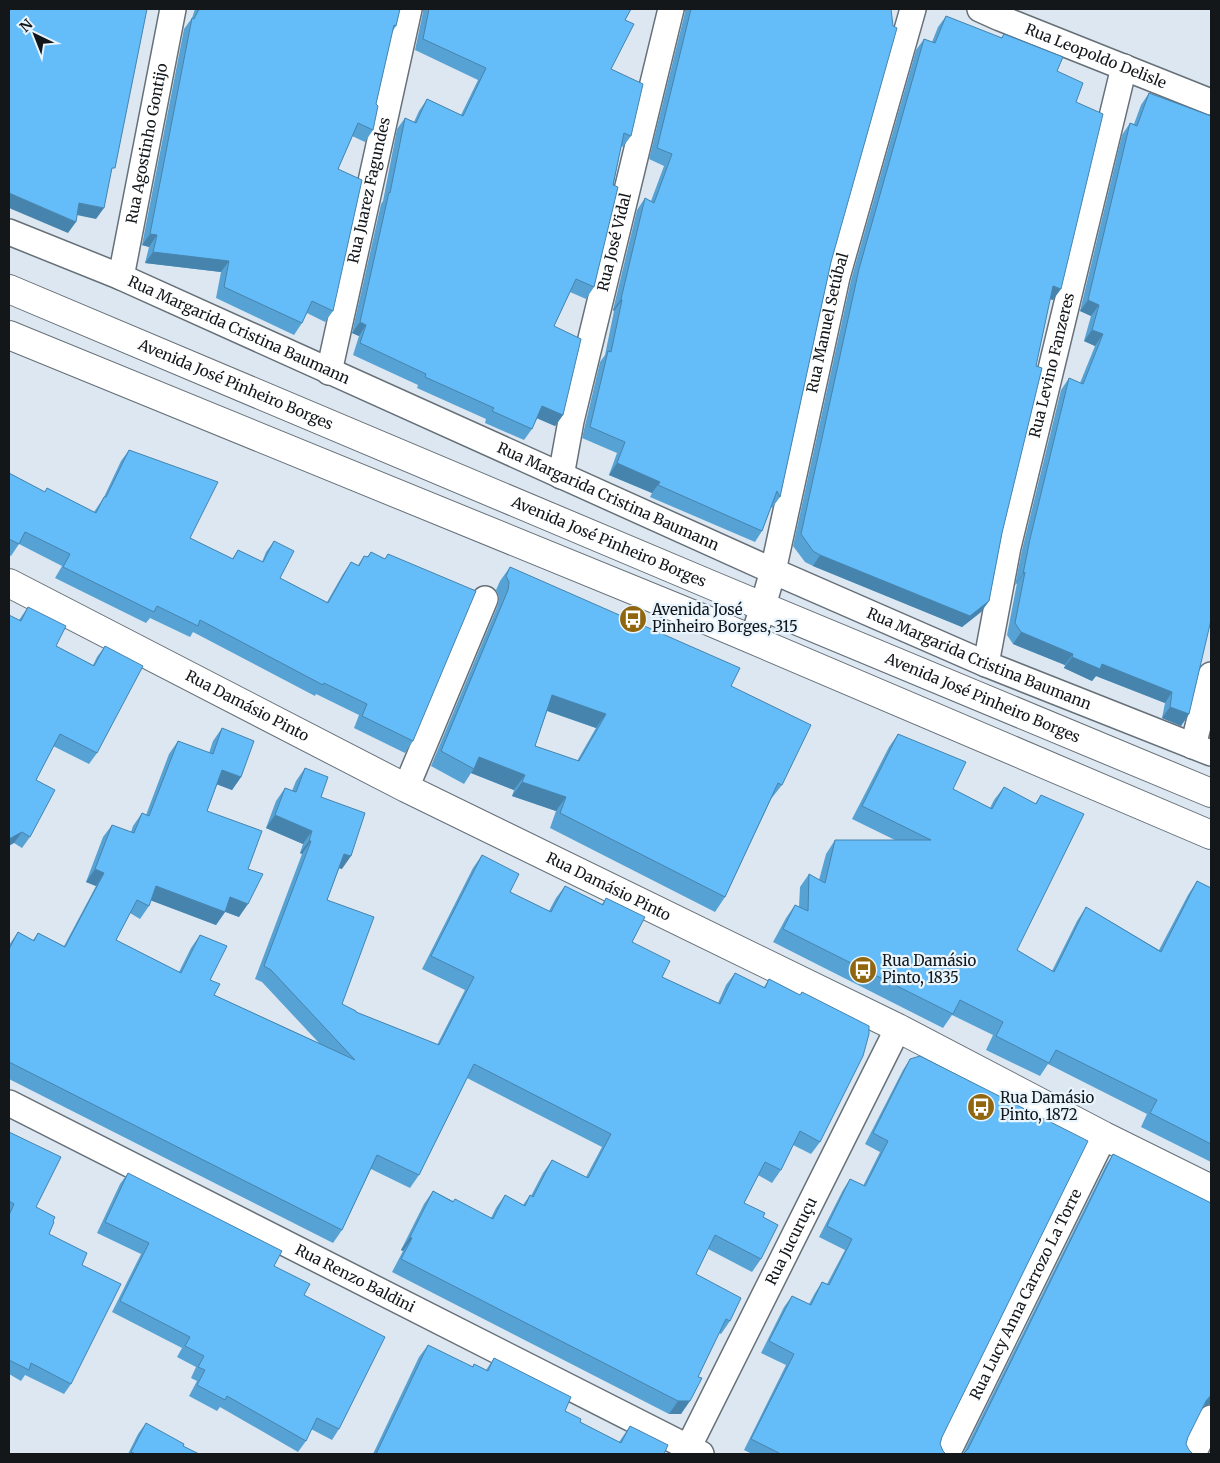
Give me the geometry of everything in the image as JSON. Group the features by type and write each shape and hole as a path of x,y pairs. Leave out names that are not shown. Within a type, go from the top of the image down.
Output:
{"main road":[{"name":"Avenida José Pinheiro Borges","path":"9,289 1211,793"},
{"path":"9,336 753,640 1211,836"},
{"name":"Rua Damásio Pinto","path":"9,583 406,788 898,1028 1104,1136 1211,1189"}],"street":[{"name":"Rua Agostinho Gontijo","path":"120,277 173,9"},
{"name":"Rua Juarez Fagundes","path":"329,372 409,9"},
{"name":"Rua José Vidal","path":"561,476 572,421 671,9"},
{"name":"Rua Manuel Setúbal","path":"753,640 773,571 836,277 913,9"},
{"name":"Rua Leopoldo Delisle","path":"980,9 1211,102"},
{"name":"Rua Levino Fanzeres","path":"986,664 1008,547 1124,67"},
{"name":"Rua Margarida Cristina Baumann","path":"9,232 120,277 773,571 986,664 1202,749"},
{"path":"406,788 485,599"},
{"path":"1202,749 1211,675"},
{"name":"Rua Jucuruçu","path":"691,1452 898,1028"},
{"name":"Rua Renzo Baldini","path":"9,1103 691,1452"},
{"name":"Rua Lucy Anna Carrozo La Torre","path":"947,1454 1104,1136"},
{"path":"1193,1454 1211,1418"}],"building":[{"path":"9,9 147,9 115,168 112,168 104,208 79,203 76,222 9,193"},
{"path":"199,9 400,9 396,26 394,25 376,104 378,106 373,130 358,123 338,169 362,180 333,311 312,301 302,323 224,287 229,261 153,252 157,235 150,234 192,18 194,19"},
{"path":"429,9 631,9 625,20 634,24 611,69 643,84 631,136 624,133 613,185 618,187 594,287 576,279 554,326 581,339 563,415 542,406 532,429 492,411 494,408 425,377 426,374 360,343 366,325 360,322 390,193 405,118 416,123 427,99 463,116 486,68 423,39"},
{"path":"691,9 891,9 893,26 897,28 831,262 780,497 777,491 762,531 658,485 660,482 617,463 625,442 590,427 608,351 611,352 621,299 645,198 654,203 672,154 657,148"},
{"path":"946,16 1002,38 1004,34 1063,57 1057,71 1083,83 1076,102 1103,114 1061,289 1053,286 1036,366 1042,368 1002,533 989,601 970,616 820,555 813,551 801,534 859,269 924,39 935,43"},
{"path":"1149,93 1211,116 1211,620 1189,714 1170,707 1172,692 1102,664 1100,669 1072,657 1073,654 1021,632 1015,623 1030,539 1069,378 1083,384 1103,334 1092,330 1099,305 1088,300 1130,123 1137,126"},
{"path":"129,450 218,482 190,538 233,559 238,550 263,562 274,541 294,551 280,578 328,603 351,562 359,566 364,556 368,557 371,552 385,559 388,554 476,591 413,741 362,716 367,704 324,683 323,685 200,620 198,626 157,606 154,612 63,567 70,554 25,532 19,544 9,539 9,473 45,492 47,488 96,513"},
{"path":"510,567 740,668 731,686 811,725 782,785 778,783 725,897 560,813 566,797 522,782 525,775 479,757 474,769 441,751 508,590 509,582 506,576","holes":["552,695 606,714 579,761 535,746"]},
{"path":"28,607 66,626 56,646 94,666 105,646 143,666 97,753 60,734 36,780 55,790 30,837 22,832 9,839 9,615 21,621"},
{"path":"222,728 254,741 241,777 222,770 207,811 262,831 248,869 263,874 248,904 230,897 225,912 156,886 149,906 137,900 116,940 181,973 200,935 227,946 210,980 220,984 214,995 355,1060 271,970 264,966 311,841 309,841 312,831 275,815 285,788 296,792 305,768 328,777 321,797 365,813 351,856 344,854 327,900 374,917 342,1004 356,1012 439,1045 474,977 431,956 482,855 519,874 510,892 551,912 565,886 603,905 606,898 645,917 632,942 670,961 662,977 720,1004 735,973 765,988 769,979 800,995 802,992 869,1026 869,1034 863,1056 820,1142 800,1131 781,1170 765,1162 744,1203 765,1213 763,1217 778,1225 761,1259 715,1235 696,1274 741,1298 730,1321 726,1319 698,1377 702,1378 690,1401 678,1401 401,1259 433,1191 453,1202 455,1199 493,1219 505,1195 525,1206 530,1195 533,1197 552,1160 588,1178 611,1134 474,1064 419,1175 377,1155 342,1230 9,1062 9,949 18,932 34,941 38,933 65,947 104,873 95,869 112,825 134,833 142,813 149,816 178,741 213,754"},
{"path":"898,734 966,762 953,789 992,809 1004,787 1036,804 1041,795 1084,814 1017,950 1054,972 1086,907 1161,952 1197,881 1211,888 1211,1144 1150,1113 1157,1100 1056,1050 1049,1063 996,1036 1003,1022 960,1000 953,1014 783,929 795,905 808,911 809,874 825,883 835,840 931,840 862,806"},
{"path":"920,1056 1088,1141 942,1437 940,1444 946,1454 781,1454 751,1439 794,1354 769,1341 792,1296 811,1305 822,1282 829,1285 852,1239 827,1226 850,1179 865,1186 888,1141 873,1133 910,1059"},
{"path":"9,1132 61,1157 36,1207 55,1217 49,1234 87,1253 82,1265 121,1284 71,1384 31,1363 29,1370 9,1360 9,1215 14,1204 9,1201"},
{"path":"1113,1154 1211,1203 1211,1395 1206,1401 1188,1437 1186,1444 1193,1454 963,1454 968,1449"},
{"path":"128,1173 282,1251 274,1266 310,1284 304,1295 385,1337 339,1429 317,1418 306,1441 227,1396 225,1400 197,1385 205,1370 198,1367 204,1356 185,1346 190,1337 120,1301 149,1243 105,1222"},
{"path":"428,1345 473,1367 474,1364 488,1371 494,1358 571,1397 565,1411 581,1419 580,1422 621,1443 630,1426 668,1445 664,1454 376,1454"},
{"path":"146,1423 199,1454 136,1454 131,1452"}],"place":[{"name":"Avenida José Pinheiro Borges, 315","path":"633,619"},
{"name":"Rua Damásio Pinto, 1835","path":"863,970"},
{"name":"Rua Damásio Pinto, 1872","path":"981,1107"}]}
